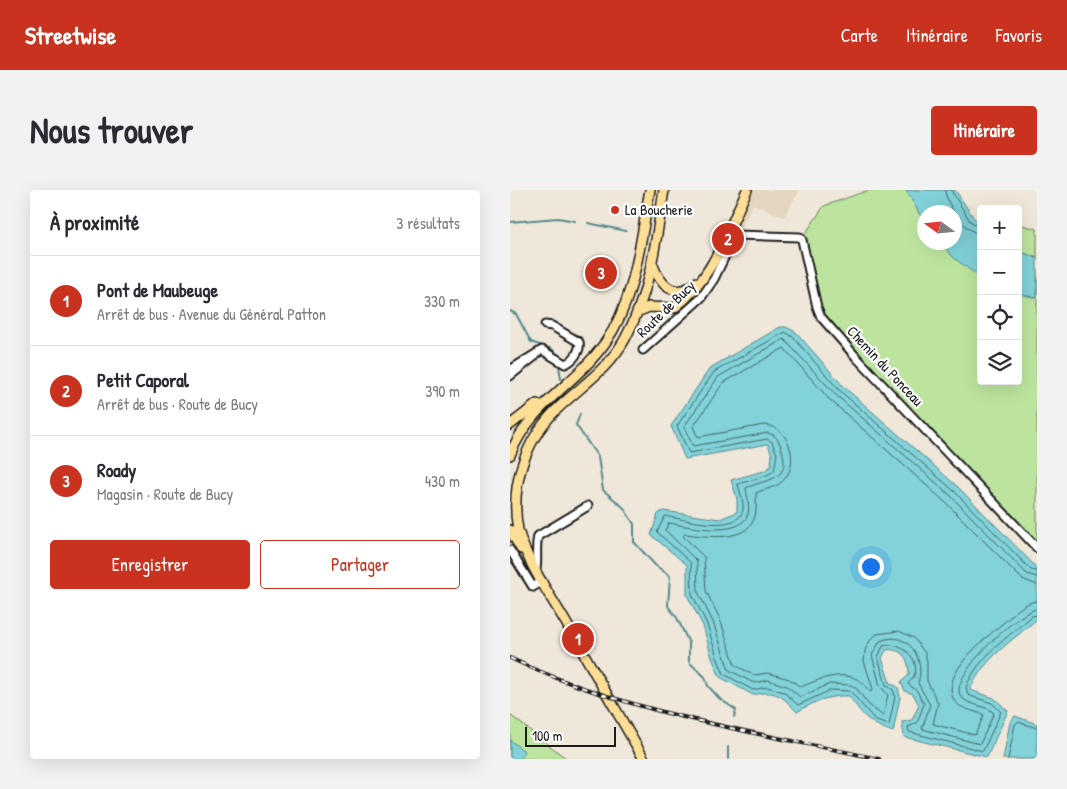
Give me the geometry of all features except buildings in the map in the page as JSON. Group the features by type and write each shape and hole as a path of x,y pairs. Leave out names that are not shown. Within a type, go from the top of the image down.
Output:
{"main road":[{"path":"644,759 542,581 518,530 515,496 519,460 511,450 535,412 596,354 605,343 619,318 632,285 650,190"},
{"path":"510,482 518,472 533,439 546,421 601,370 620,347 637,312 652,263 664,190"},
{"name":"Route de Bucy","path":"637,312 649,307 674,308 700,283 731,234 747,190"},
{"name":"Route de Bucy","path":"652,263 658,278 668,288 674,290 693,285 707,271"},
{"path":"510,425 554,393"},
{"path":"510,530 536,570"}],"street":[{"name":"Route de Bucy","path":"643,350 701,298 714,279 731,234"},
{"name":"Chemin du Ponceau","path":"731,234 800,237 821,317 857,358 1037,548"},
{"path":"510,376 542,350 560,363 565,364 574,357 580,346 579,342 552,326 545,325"},
{"path":"510,370 536,354"},
{"path":"536,570 535,548 538,536 588,506"},
{"path":"510,550 533,587 542,581"}],"shaded area":[{"path":"740,190 800,190 784,217 753,204 738,232 721,231"}],"green space":[{"path":"869,190 920,190 923,205 917,205 917,250 962,250 962,246 977,254 977,385 1022,385 1022,270 1037,273 1037,541 821,313 803,237 824,206"},
{"path":"1022,225 1037,229 1037,258 1022,252"},
{"path":"510,715 567,759 510,759"}],"water":[{"path":"906,190 955,190 977,221 977,275 954,258 947,250 962,250 962,205 917,205 917,210"},
{"path":"1022,252 1037,258 1037,298 1022,295"},
{"path":"780,327 786,327 796,332 843,386 958,487 1037,568 1037,619 991,659 983,668 970,690 994,698 1008,711 987,757 904,737 902,722 912,720 919,705 913,694 905,691 901,682 909,675 909,669 904,656 897,651 886,650 882,658 890,683 898,687 900,697 893,732 878,726 867,718 849,696 822,700 797,712 778,695 761,693 753,695 720,677 712,658 703,626 687,595 687,565 651,535 658,514 663,511 720,519 737,512 737,499 731,480 764,471 771,466 772,455 768,444 685,459 671,426 710,368"},
{"path":"1015,716 1037,724 1037,759 1003,759 1010,722"},
{"path":"510,740 524,751 521,759 510,759"}],"waterway":[{"path":"510,222 558,218 575,221"},
{"path":"588,223 626,231"},
{"path":"510,311 516,314 531,342 552,349 561,358"},
{"path":"559,366 561,379"},
{"path":"580,414 576,425 598,457 603,490 623,507 634,524 634,542 655,565 670,576 668,606 677,618 689,643 689,662 705,677 708,686 720,699 736,710 734,717"},
{"path":"728,747 728,759"}],"railway":[{"path":"510,658 554,677 645,707 738,730 879,759"}],"place":[{"name":"La Boucherie","path":"615,210"},
{"name":"Petit Caporal","path":"728,239"},
{"name":"Roady","path":"601,273"},
{"name":"Pont de Maubeuge","path":"578,639"}]}
